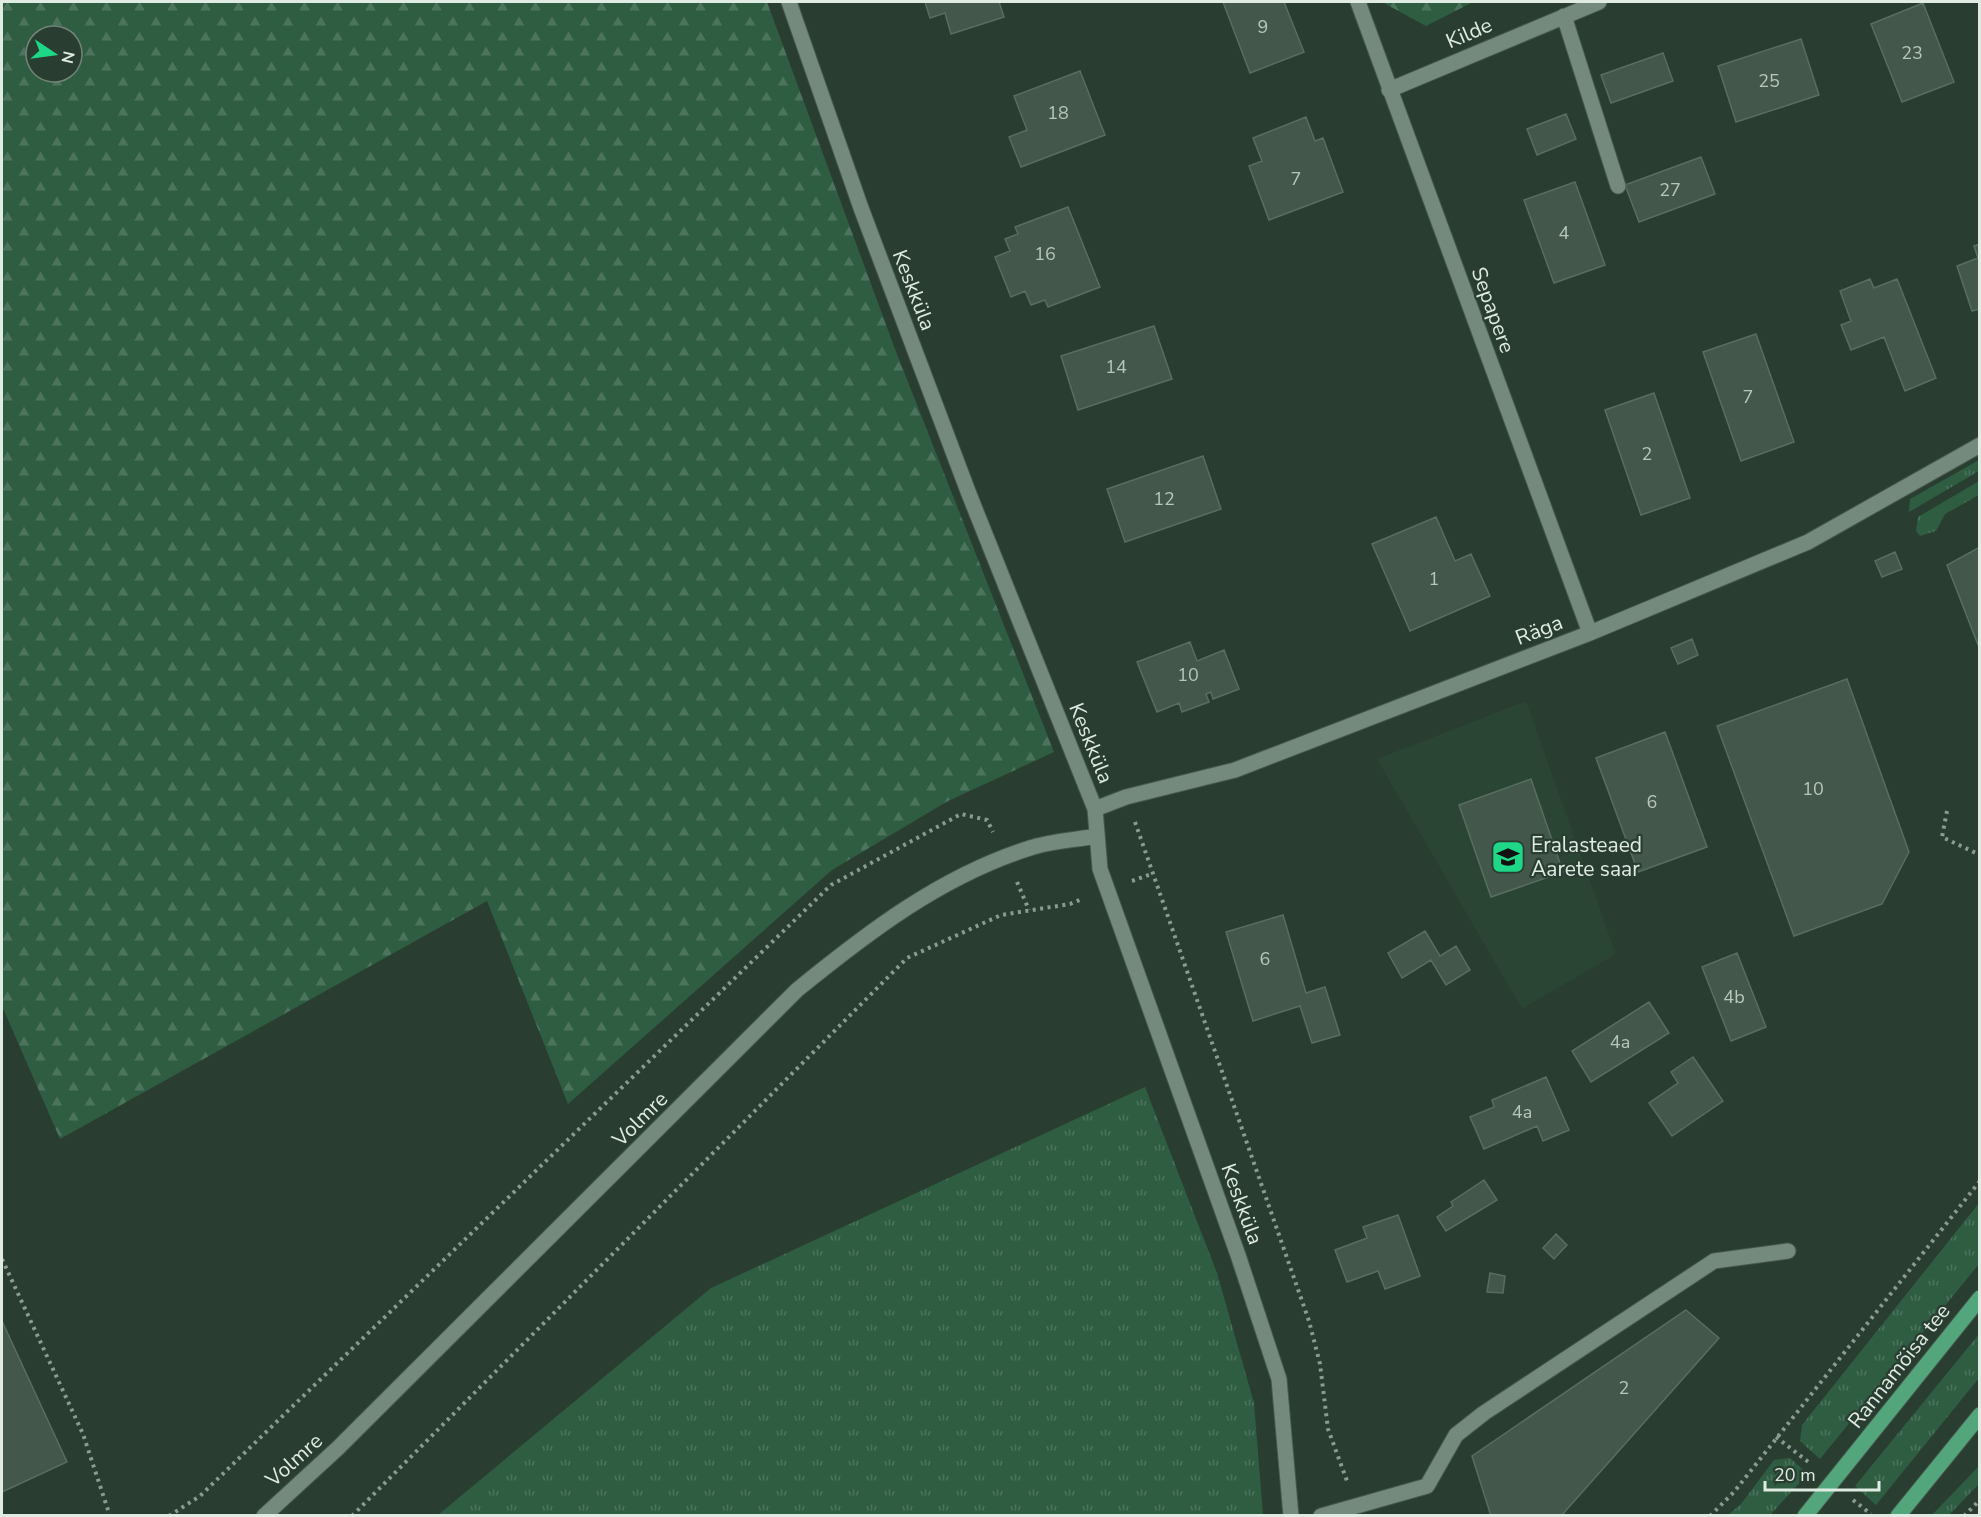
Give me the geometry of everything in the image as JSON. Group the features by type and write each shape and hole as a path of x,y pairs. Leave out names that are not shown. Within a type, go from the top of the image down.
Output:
{"main road":[{"name":"Rannamõisa tee","path":"1805,1515 1980,1298"},
{"path":"1898,1515 1980,1415"}],"street":[{"name":"Keskküla","path":"789,2 861,208 969,494 1095,809 1100,869 1238,1255 1279,1379 1291,1515"},
{"name":"Sepapere","path":"1358,2 1590,633"},
{"name":"Kilde","path":"1389,90 1599,2"},
{"path":"1564,16 1618,186"},
{"name":"Räga","path":"1095,809 1126,797 1236,770 1590,633 1808,542 1980,445"},
{"name":"Volmre","path":"264,1515 346,1440 797,990 868,932 955,878 1030,848 1097,836"},
{"path":"1322,1515 1427,1486 1456,1435 1474,1420 1714,1261 1788,1251"}],"path":[{"path":"1126,797 1309,1321 1320,1364 1328,1429 1357,1506"},
{"path":"1947,811 1942,837 1980,855"},
{"path":"169,1515 200,1496 831,885 961,814 987,820 1029,910"},
{"path":"352,1515 907,958 1001,915 1070,904 1154,873"},
{"path":"1710,1515 1734,1492 1980,1181"},
{"path":"2,1259 83,1434 110,1515"},
{"path":"1964,1515 1980,1500"}],"shaded area":[{"name":"Eralasteaed Aarete saar","path":"1526,701 1616,954 1522,1009 1377,759"}],"green space":[{"path":"2,2 767,2 895,349 1054,752 948,801 832,870 568,1104 487,901 60,1139 2,1006"},
{"path":"1382,2 1473,2 1426,26"},
{"path":"1979,460 1979,471 1909,512 1910,499"},
{"path":"1979,481 1979,495 1945,514 1936,531 1920,536 1916,531 1918,517"},
{"path":"1145,1087 1217,1273 1254,1403 1263,1515 438,1515 711,1288"},
{"path":"1979,1203 1979,1264 1820,1459 1800,1441 1802,1425"},
{"path":"1979,1334 1979,1378 1876,1505 1855,1486"},
{"path":"1790,1458 1808,1474 1770,1515 1728,1515 1741,1504 1774,1460"},
{"path":"1979,1466 1979,1484 1949,1515 1932,1515"}],"building":[{"path":"925,2 999,2 1004,17 951,34 945,13 930,18"},
{"path":"1223,2 1284,2 1304,52 1250,73"},
{"path":"1923,3 1954,82 1902,102 1871,24"},
{"path":"1801,39 1819,95 1736,122 1718,66"},
{"path":"1663,53 1673,81 1611,103 1601,75"},
{"path":"1080,71 1105,135 1021,167 1009,137 1027,130 1014,96"},
{"path":"1566,114 1576,139 1537,155 1527,129"},
{"path":"1306,117 1315,141 1323,138 1343,192 1269,220 1249,166 1262,161 1253,138"},
{"path":"1701,157 1715,194 1639,222 1625,185"},
{"path":"1575,182 1605,265 1554,283 1524,200"},
{"path":"1068,207 1100,287 1048,307 1045,300 1031,305 1025,291 1011,297 995,257 1010,251 1005,239 1018,234 1015,227"},
{"path":"1980,244 1980,309 1972,311 1957,266 1978,258 1974,246"},
{"path":"1870,279 1874,288 1897,279 1936,378 1905,391 1884,337 1851,350 1841,325 1851,321 1840,291"},
{"path":"1154,326 1172,379 1078,410 1061,356"},
{"path":"1756,334 1794,442 1741,461 1703,352"},
{"path":"1654,393 1690,498 1641,515 1605,410"},
{"path":"1203,456 1221,509 1125,542 1107,489"},
{"path":"1436,517 1455,561 1471,554 1490,596 1410,631 1372,544"},
{"path":"1980,547 1980,650 1947,565"},
{"path":"1895,552 1902,569 1882,577 1875,561"},
{"path":"1692,639 1698,655 1678,664 1671,648"},
{"path":"1190,642 1197,661 1224,650 1239,689 1213,699 1211,692 1206,694 1209,702 1182,712 1179,703 1157,712 1137,662"},
{"path":"1847,679 1909,852 1882,904 1794,936 1717,726"},
{"path":"1665,732 1707,847 1638,872 1596,758"},
{"path":"1531,779 1563,872 1491,897 1459,805"},
{"path":"1283,915 1306,993 1325,987 1340,1035 1312,1043 1300,1006 1253,1021 1226,932"},
{"path":"1425,931 1440,956 1456,946 1470,970 1446,985 1431,960 1402,978 1388,953"},
{"path":"1737,953 1766,1027 1731,1041 1702,967"},
{"path":"1649,1002 1669,1033 1591,1082 1572,1051"},
{"path":"1693,1057 1723,1101 1672,1136 1649,1103 1678,1083 1671,1072"},
{"path":"1546,1077 1569,1130 1543,1141 1537,1126 1484,1149 1470,1117 1494,1107 1492,1100"},
{"path":"1484,1180 1497,1200 1446,1231 1437,1217 1453,1206 1451,1202"},
{"path":"1398,1215 1420,1276 1385,1289 1378,1271 1347,1282 1335,1250 1367,1238 1363,1227"},
{"path":"1556,1234 1567,1245 1554,1259 1543,1248"},
{"path":"1490,1273 1505,1276 1503,1293 1487,1292"},
{"path":"1686,1310 1719,1338 1561,1516 1491,1516 1472,1456"},
{"path":"2,1321 67,1462 2,1492"}],"place":[{"name":"Eralasteaed Aarete saar","path":"1508,857"}]}
